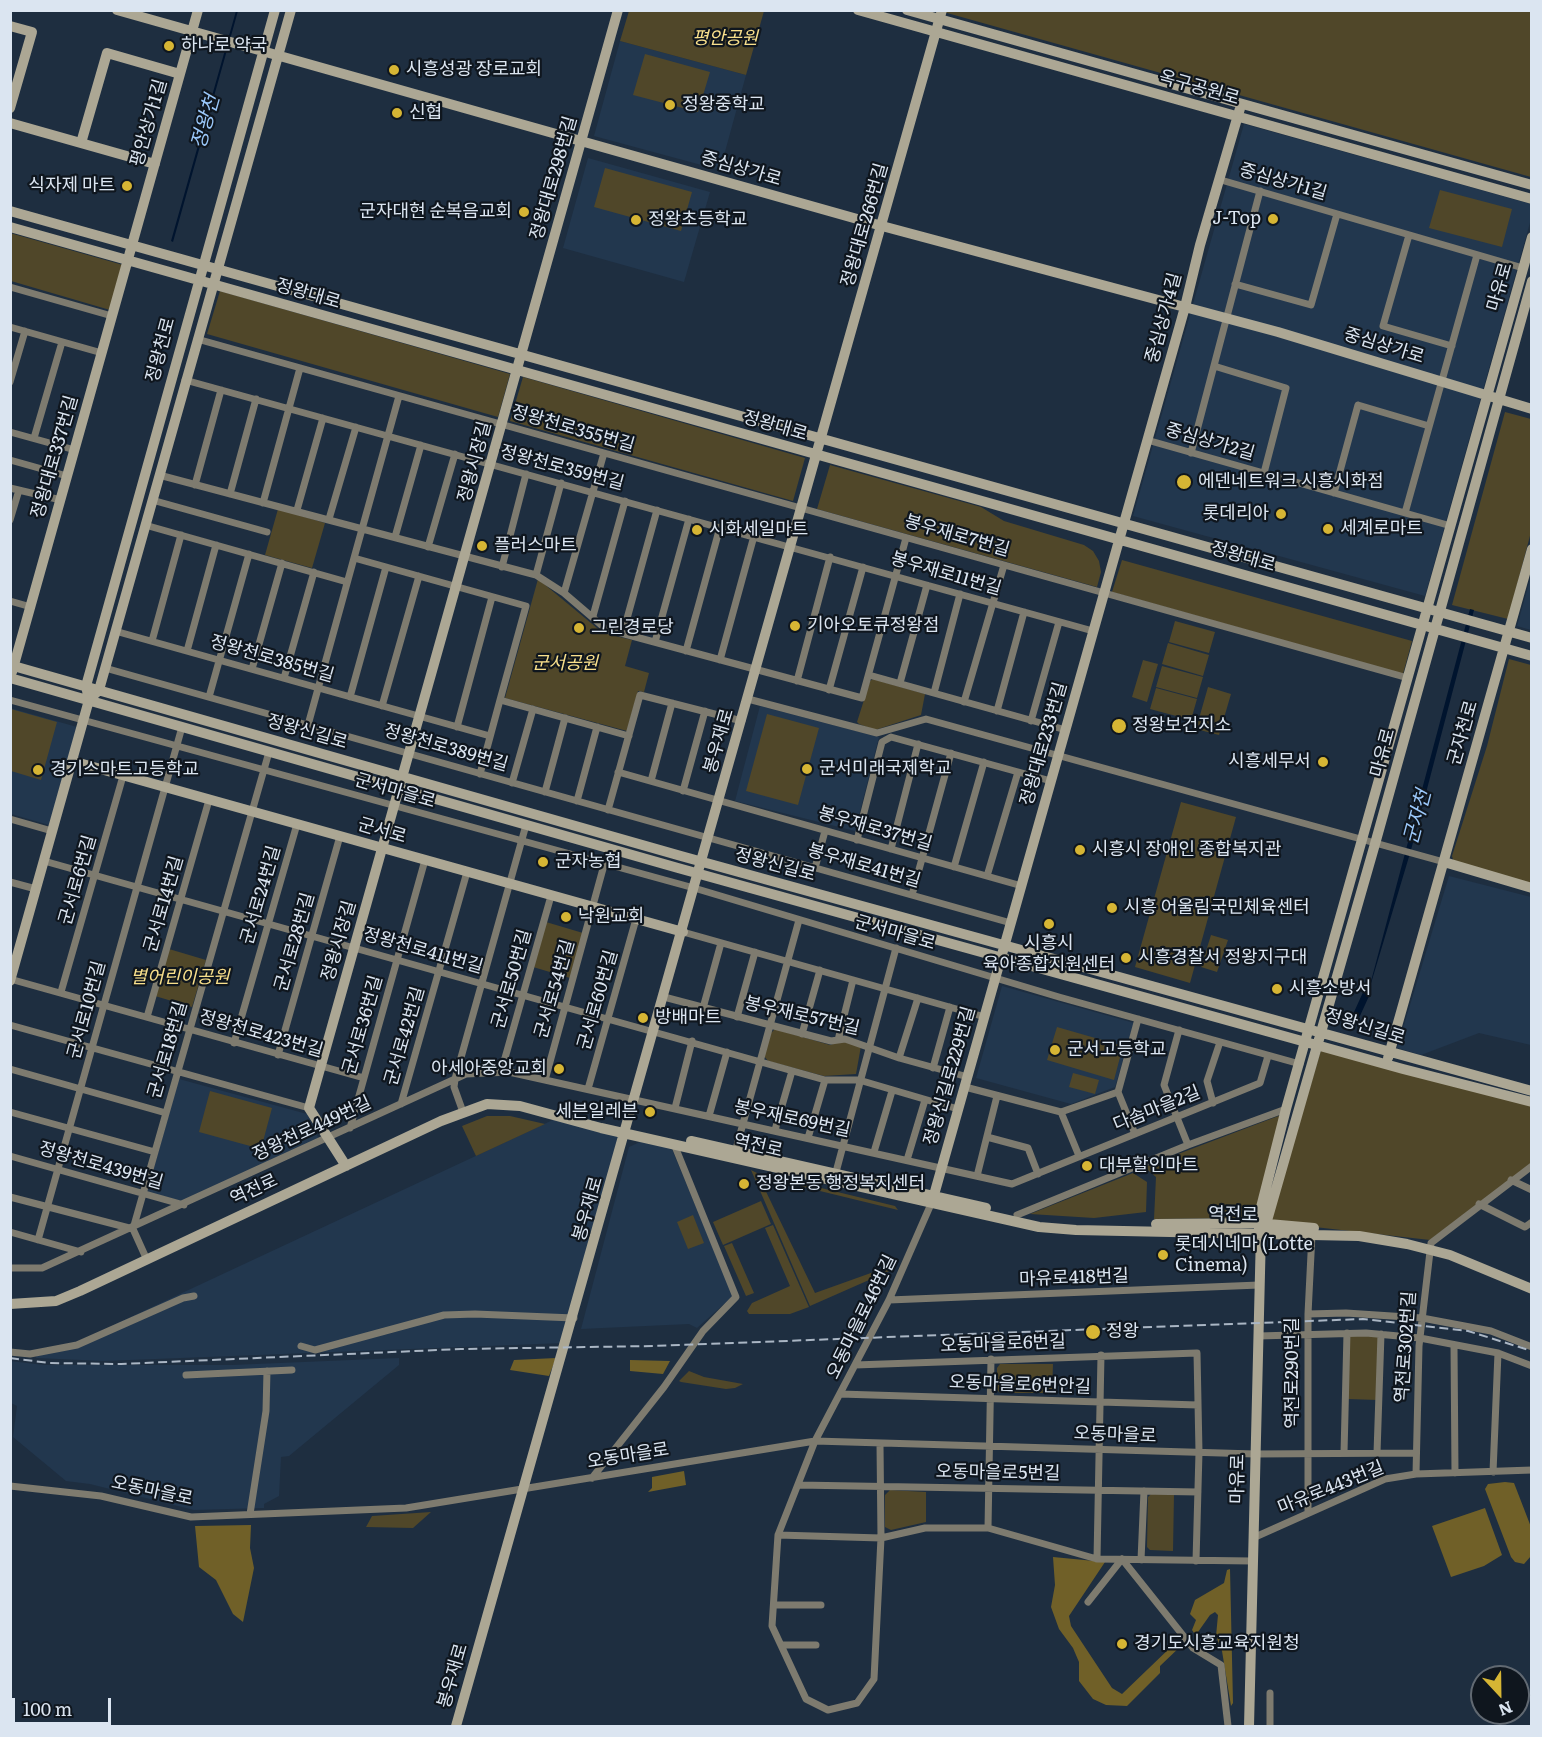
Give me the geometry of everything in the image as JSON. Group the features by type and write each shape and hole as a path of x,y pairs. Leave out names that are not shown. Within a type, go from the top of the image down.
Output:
{"street":[{"path":"117,10 192,32"},
{"name":"평안상가1길","path":"132,245 198,10"},
{"name":"정왕천로","path":"11,980 88,700 86,686 275,10"},
{"name":"정왕천로","path":"99,690 291,10"},
{"name":"정왕대로298번길","path":"522,355 618,10"},
{"name":"옥구공원로","path":"858,10 1532,185"},
{"name":"옥구공원로","path":"907,10 941,15 1240,111 1532,199"},
{"name":"정왕대로266번길","path":"822,439 941,15"},
{"path":"10,26 32,32 10,108"},
{"name":"중심상가로","path":"192,32 882,226 1226,318 1488,394 1499,400 1532,409"},
{"path":"81,143 106,53 180,74"},
{"name":"중심상가4길","path":"1119,540 1185,307 1200,245 1240,111"},
{"path":"10,123 155,164"},
{"name":"중심상가1길","path":"1221,180 1523,268"},
{"path":"1191,453 1260,191"},
{"name":"정왕대로","path":"10,211 1532,638"},
{"name":"중심상가1길","path":"1235,284 1311,305 1337,214"},
{"name":"정왕대로","path":"10,227 1532,656"},
{"path":"1409,235 1383,326 1452,346"},
{"name":"마유로","path":"1249,1726 1261,1226 1286,1109 1311,1028 1532,237"},
{"name":"정왕대로337번길","path":"10,678 15,643 31,607 132,245"},
{"path":"1405,513 1476,255"},
{"name":"마유로","path":"1261,1226 1318,1046 1440,630 1440,613 1532,281"},
{"path":"10,287 112,316"},
{"path":"10,327 102,353"},
{"path":"10,382 25,331"},
{"name":"정왕천로355번길","path":"197,339 802,509"},
{"path":"34,438 62,342"},
{"name":"정왕시장길","path":"309,1108 522,355"},
{"name":"중심상가2길","path":"1214,366 1286,388 1264,473"},
{"path":"263,503 300,368"},
{"name":"정왕천로359번길","path":"185,380 791,546"},
{"path":"195,485 221,390"},
{"path":"308,725 399,396"},
{"path":"230,494 256,399"},
{"path":"1334,493 1358,405 1429,426"},
{"path":"297,510 323,418"},
{"path":"329,519 356,427"},
{"path":"10,432 75,450"},
{"name":"봉우재로","path":"456,1726 574,1318 822,439"},
{"name":"중심상가2길","path":"1148,440 1451,526"},
{"path":"395,537 421,445"},
{"path":"564,593 604,453"},
{"path":"428,547 455,454"},
{"path":"10,460 67,476"},
{"path":"502,567 526,474"},
{"path":"159,475 536,575 564,593 606,629 862,698 906,538"},
{"path":"536,575 561,483"},
{"path":"10,488 61,500"},
{"path":"10,520 19,490"},
{"path":"152,500 267,531"},
{"path":"593,616 625,501"},
{"name":"봉우재로7번길","path":"802,509 1408,678"},
{"path":"623,633 657,510"},
{"path":"655,642 690,519"},
{"path":"145,525 347,582"},
{"path":"686,651 720,527"},
{"path":"152,641 181,535"},
{"path":"720,660 754,536"},
{"name":"정왕대로233번길","path":"1001,958 1119,540"},
{"path":"187,651 216,544"},
{"name":"봉우재로11번길","path":"791,546 1094,631"},
{"name":"군자천로","path":"1386,1064 1443,862 1498,646 1531,553"},
{"path":"209,697 249,554"},
{"path":"354,558 526,606 480,774"},
{"path":"797,681 830,558"},
{"path":"252,669 282,563"},
{"path":"964,702 1004,565"},
{"path":"350,697 386,567"},
{"path":"829,690 863,567"},
{"path":"284,678 314,572"},
{"path":"382,706 419,576"},
{"path":"900,683 927,585"},
{"path":"934,693 960,594"},
{"path":"457,727 492,597"},
{"path":"10,601 31,607"},
{"path":"997,711 1024,612"},
{"path":"1031,721 1059,622"},
{"name":"정왕천로385번길","path":"116,631 420,716"},
{"name":"정왕신길로","path":"12,666 702,862 1311,1028 1532,1091"},
{"name":"정왕천로389번길","path":"105,668 709,838"},
{"path":"869,675 1066,730"},
{"name":"정왕신길로","path":"10,678 699,874 1306,1043 1532,1102"},
{"path":"88,700 99,690"},
{"path":"608,810 640,695 742,721"},
{"name":"봉우재로","path":"748,699 877,733 926,718 1443,862"},
{"name":"군서마을로","path":"10,700 694,888 996,978 1300,1064"},
{"path":"500,700 629,736"},
{"path":"651,782 672,703"},
{"path":"512,783 533,709"},
{"path":"683,791 705,711"},
{"path":"420,716 490,736"},
{"path":"544,792 565,718"},
{"path":"165,788 182,727"},
{"path":"577,801 597,727"},
{"path":"857,840 882,742 891,737 1051,781"},
{"path":"891,849 918,744"},
{"path":"252,812 269,752"},
{"path":"912,895 951,753"},
{"name":"군서로","path":"72,761 683,932"},
{"path":"954,867 984,762"},
{"name":"봉우재로37번길","path":"618,772 1022,886"},
{"path":"987,876 1018,772"},
{"name":"군서로6번길","path":"61,992 123,776"},
{"name":"군서로10번길","path":"38,1240 165,788"},
{"name":"군서로14번길","path":"147,1017 209,800"},
{"name":"군서로18번길","path":"133,1229 252,812"},
{"path":"10,819 52,831"},
{"name":"군서로24번길","path":"234,1043 297,824"},
{"path":"462,1109 454,1087 455,1079 519,841 526,825"},
{"path":"814,868 825,831"},
{"name":"군서로28번길","path":"278,1055 340,836"},
{"name":"봉우재로41번길","path":"709,838 1011,923"},
{"name":"군서로36번길","path":"350,1128 425,860"},
{"name":"정왕천로411번길","path":"44,861 825,1080 859,1080 958,1109"},
{"path":"1443,862 1532,888"},
{"path":"594,907 604,865"},
{"name":"군서로42번길","path":"401,1104 467,872"},
{"path":"10,882 36,890"},
{"name":"군서로50번길","path":"501,1072 552,896"},
{"name":"군서로54번길","path":"546,1080 594,907"},
{"name":"군서로60번길","path":"588,1089 636,919"},
{"path":"736,1149 799,920"},
{"path":"683,932 985,1017"},
{"path":"703,1008 721,943"},
{"path":"836,1172 841,1145 896,948"},
{"path":"737,1017 755,952"},
{"name":"정왕신길로229번길","path":"932,1200 1001,958"},
{"path":"802,1034 820,970"},
{"name":"정왕천로423번길","path":"11,980 61,992 234,1043 364,1078"},
{"path":"838,1040 853,980"},
{"name":"봉우재로57번길","path":"664,997 831,1041 845,1039 933,1068 997,1096 1061,1112"},
{"path":"899,1058 918,998"},
{"path":"933,1068 950,1007"},
{"path":"1135,1134 1118,1092 1138,1019"},
{"path":"10,1025 309,1108 345,1164"},
{"path":"1179,1030 1164,1084 1188,1145"},
{"path":"675,1108 692,1041"},
{"path":"1213,1103 1207,1081 1220,1042"},
{"path":"709,1116 727,1052"},
{"name":"다솜마을2길","path":"941,1168 1012,1184 1260,1083 1268,1056"},
{"path":"10,1069 166,1113"},
{"path":"775,1131 792,1071"},
{"name":"정왕천로449번길","path":"10,1269 42,1268 81,1252 466,1074 501,1072 636,1099"},
{"path":"808,1138 825,1080"},
{"path":"874,1152 892,1090"},
{"path":"1079,1156 1061,1112 1118,1092"},
{"path":"977,1176 997,1096"},
{"name":"봉우재로69번길","path":"636,1099 941,1168"},
{"path":"907,1160 925,1100"},
{"name":"역전로","path":"10,1304 56,1301 462,1109 487,1104 520,1106 627,1130 736,1149 836,1172 932,1200 1055,1222 1261,1226 1384,1233 1430,1246 1532,1289"},
{"path":"1017,1215 1188,1145 1286,1109"},
{"path":"10,1112 155,1152"},
{"name":"역전로","path":"627,1130 674,1144 1054,1228 1261,1226 1312,1234 1359,1236 1452,1249 1532,1281"},
{"path":"987,1137 1028,1148 1038,1174"},
{"path":"592,1478 664,1387 703,1331 736,1297 674,1144"},
{"name":"정왕천로439번길","path":"10,1156 184,1205"},
{"path":"1430,1246 1479,1204 1532,1166"},
{"path":"1511,1180 1532,1190"},
{"path":"10,1197 133,1229 145,1257"},
{"name":"오동마을로46번길","path":"880,1444 881,1538 874,1679 857,1703 828,1710 806,1699 772,1626 778,1535 815,1441 889,1300 932,1200"},
{"path":"1479,1204 1525,1227 1532,1222"},
{"path":"10,1232 81,1252"},
{"name":"역전로290번길","path":"1308,1512 1308,1314 1312,1234"},
{"name":"역전로302번길","path":"1416,1474 1420,1338 1430,1246"},
{"name":"역전로","path":"10,1298 50,1298 145,1257"},
{"name":"마유로418번길","path":"889,1300 1259,1286"},
{"path":"10,1352 30,1354 77,1345 183,1298 194,1296"},
{"path":"1308,1314 1346,1312 1422,1318 1491,1331 1532,1347"},
{"path":"301,1346 315,1350 444,1315 574,1318"},
{"path":"1258,1336 1347,1333 1420,1338 1498,1353 1532,1366"},
{"path":"1344,1454 1347,1333"},
{"path":"1377,1453 1381,1334"},
{"path":"1454,1345 1455,1473"},
{"name":"오동마을로6번길","path":"855,1365 1197,1353 1199,1452"},
{"path":"1493,1472 1498,1353"},
{"path":"1097,1559 1101,1355"},
{"path":"988,1528 991,1359"},
{"path":"186,1375 292,1370"},
{"path":"250,1514 266,1411 267,1371"},
{"name":"오동마을로6번안길","path":"840,1394 1198,1405"},
{"name":"오동마을로","path":"10,1486 101,1496 191,1517 406,1508 815,1441 1308,1454"},
{"path":"1196,1561 1199,1452"},
{"path":"1308,1454 1416,1453"},
{"name":"마유로443번길","path":"1253,1538 1385,1479 1416,1474 1532,1470"},
{"name":"오동마을로5번길","path":"798,1485 1198,1492"},
{"path":"1142,1560 1143,1491"},
{"path":"778,1535 881,1538 925,1528 988,1528 1097,1559 1252,1562"},
{"path":"1088,1602 1122,1559"},
{"path":"1122,1559 1193,1648 1221,1665 1228,1726"},
{"path":"774,1605 821,1605"},
{"path":"781,1645 816,1645"},
{"path":"1270,1693 1270,1726"}],"shaded area":[{"name":"정왕중학교","path":"620,41 746,75 720,170 594,136"},
{"path":"1244,124 1531,204 1531,219 1425,596 1133,516"},
{"name":"정왕초등학교","path":"588,158 710,192 684,282 563,248"},
{"path":"1531,576 1531,630 1517,626"},
{"name":"군서미래국제학교","path":"760,706 879,737 855,831 735,801"},
{"name":"경기스마트고등학교","path":"10,708 77,727 49,825 11,814"},
{"path":"1449,876 1531,897 1531,1045 1479,1033 1421,1055 1397,1048"},
{"name":"군서고등학교","path":"1002,986 1134,1023 1115,1087 1071,1104 976,1078"},
{"path":"179,1079 307,1114 319,1139 184,1202 147,1192"},
{"path":"555,1119 620,1134 564,1343 104,1361 36,1358 38,1350 77,1342"},
{"path":"642,1141 671,1147 733,1296 697,1328 689,1324 581,1329 629,1147"},
{"path":"399,1358 399,1365 289,1456 281,1457 279,1496 264,1504 264,1508 194,1510 90,1484 66,1481 13,1437 17,1406 11,1403 10,1361 44,1365 232,1365"},
{"path":"556,1358 549,1376 510,1370 514,1360"},
{"path":"630,1360 670,1361 663,1374 630,1371"},
{"path":"684,1471 686,1485 648,1492 652,1488 652,1477"},
{"path":"1514,1483 1531,1527 1531,1556 1524,1564 1515,1562 1511,1557 1485,1489 1488,1484"},
{"path":"1485,1508 1502,1555 1484,1566 1451,1577 1432,1526"},
{"path":"251,1525 250,1548 254,1568 243,1622 233,1614 216,1580 199,1567 195,1526"},
{"path":"1053,1557 1105,1562 1069,1616 1071,1626 1112,1688 1122,1694 1174,1644 1181,1642 1183,1644 1160,1666 1160,1673 1127,1706 1106,1705 1093,1699 1079,1681 1079,1662 1073,1648 1059,1629 1051,1607 1055,1585"},
{"path":"1230,1569 1233,1703 1231,1706 1222,1651 1216,1636 1218,1615 1215,1612 1210,1615 1198,1632 1194,1633 1192,1630 1196,1620 1190,1614 1195,1600 1224,1583 1227,1570"}],"green space":[{"name":"평안공원","path":"629,10 764,11 746,75 620,41"},
{"path":"940,11 1531,11 1531,177"},
{"path":"645,54 710,72 698,112 633,95"},
{"path":"605,168 692,192 681,231 594,207"},
{"path":"1440,190 1512,209 1502,247 1429,228"},
{"path":"10,233 123,265 110,310 11,281"},
{"path":"220,291 510,374 498,417 207,334"},
{"path":"523,377 805,458 793,501 510,421"},
{"path":"1505,412 1531,419 1531,532 1508,619 1452,605"},
{"path":"830,465 981,507 1004,521 1084,545 1093,551 1099,561 1101,572 1097,587 817,509"},
{"path":"278,509 325,523 312,568 265,555"},
{"path":"1122,560 1412,641 1403,674 1112,592"},
{"name":"군서공원","path":"538,579 603,633 632,640 625,666 649,673 644,692 638,691 627,731 505,698"},
{"path":"1175,621 1215,632 1209,653 1169,642"},
{"path":"1168,643 1209,655 1203,676 1162,664"},
{"path":"1509,659 1531,665 1531,885 1454,863 1452,856 1487,746"},
{"path":"1143,660 1158,664 1147,702 1132,697"},
{"path":"1162,666 1203,677 1197,698 1156,687"},
{"path":"873,679 925,694 921,715 875,730 859,724 857,722 870,681"},
{"path":"1208,687 1231,694 1219,735 1196,729"},
{"path":"1156,688 1197,699 1191,720 1150,709"},
{"path":"11,709 57,722 41,780 11,771"},
{"path":"767,714 819,728 798,805 746,791"},
{"path":"1181,802 1236,817 1190,983 1135,967"},
{"path":"546,922 583,933 570,978 533,967"},
{"path":"1211,935 1228,940 1217,972 1201,967"},
{"name":"별어린이공원","path":"169,949 206,960 192,1007 155,996"},
{"path":"1057,1027 1123,1046 1114,1080 1047,1060"},
{"path":"775,1029 830,1045 845,1040 861,1046 856,1074 824,1076 768,1061 764,1056 771,1033"},
{"path":"1321,1050 1531,1106 1531,1164 1430,1240 1270,1222"},
{"path":"1073,1073 1099,1080 1095,1094 1069,1087"},
{"path":"210,1091 272,1108 261,1149 199,1132"},
{"path":"1281,1115 1254,1218 1154,1219 1156,1177 1144,1167"},
{"path":"487,1116 510,1116 545,1124 476,1156 462,1126"},
{"path":"751,1170 757,1173 815,1293 896,1264 894,1269 810,1306"},
{"path":"1133,1173 1147,1182 1146,1212 1094,1218 1030,1214"},
{"path":"780,1178 895,1206 898,1210 783,1182 784,1179"},
{"path":"761,1201 771,1224 723,1245 713,1222"},
{"path":"693,1215 704,1243 688,1249 677,1222"},
{"path":"773,1225 809,1307 790,1314 749,1314 747,1311 752,1303 790,1286 765,1228"},
{"path":"732,1243 754,1293 746,1296 724,1246"},
{"path":"1351,1335 1378,1336 1378,1400 1347,1399 1348,1338"},
{"path":"1000,1364 1053,1364 1052,1393 1000,1393 997,1390 997,1368"},
{"path":"689,1371 704,1377 743,1384 726,1389 679,1381"},
{"path":"890,1490 926,1492 926,1522 891,1530 885,1527 885,1495"},
{"path":"1151,1494 1174,1494 1173,1551 1150,1550 1147,1547 1148,1497"},
{"path":"431,1512 413,1528 366,1527 372,1516"}],"water":[{"name":"정왕천","path":"236,11 238,11 173,242 171,241"},
{"path":"1470,609 1474,610 1411,850 1366,1000"}],"waterway":[{"name":"군자천","path":"1352,1025 1367,992"}],"railway":[{"path":"10,1358 49,1363 121,1364 461,1349 653,1346 1363,1319 1468,1331 1532,1351"}],"place":[{"name":"하나로 약국","path":"169,46"},
{"name":"시흥성광 장로교회","path":"394,70"},
{"name":"정왕중학교","path":"670,105"},
{"name":"신협","path":"397,113"},
{"name":"식자제 마트","path":"127,186"},
{"name":"군자대현 순복음교회","path":"524,212"},
{"name":"J-Top","path":"1273,219"},
{"name":"정왕초등학교","path":"636,220"},
{"name":"에덴네트워크 시흥시화점","path":"1184,482"},
{"name":"롯데리아","path":"1281,514"},
{"name":"세계로마트","path":"1328,529"},
{"name":"시화세일마트","path":"697,530"},
{"name":"플러스마트","path":"482,546"},
{"name":"기아오토큐정왕점","path":"795,626"},
{"name":"그린경로당","path":"579,628"},
{"name":"정왕보건지소","path":"1119,726"},
{"name":"시흥세무서","path":"1323,762"},
{"name":"군서미래국제학교","path":"807,769"},
{"name":"경기스마트고등학교","path":"38,770"},
{"name":"시흥시 장애인 종합복지관","path":"1080,850"},
{"name":"군자농협","path":"543,862"},
{"name":"시흥 어울림국민체육센터","path":"1112,908"},
{"name":"낙원교회","path":"566,917"},
{"name":"시흥시 육아종합지원센터","path":"1049,924"},
{"name":"시흥경찰서 정왕지구대","path":"1126,958"},
{"name":"시흥소방서","path":"1277,989"},
{"name":"방배마트","path":"643,1018"},
{"name":"군서고등학교","path":"1055,1050"},
{"name":"아세아중앙교회","path":"559,1069"},
{"name":"세븐일레븐","path":"650,1112"},
{"name":"대부할인마트","path":"1087,1166"},
{"name":"정왕본동 행정복지센터","path":"744,1184"},
{"name":"롯데시네마 (Lotte Cinema)","path":"1163,1255"},
{"name":"정왕","path":"1093,1332"},
{"name":"경기도시흥교육지원청","path":"1122,1644"}]}
